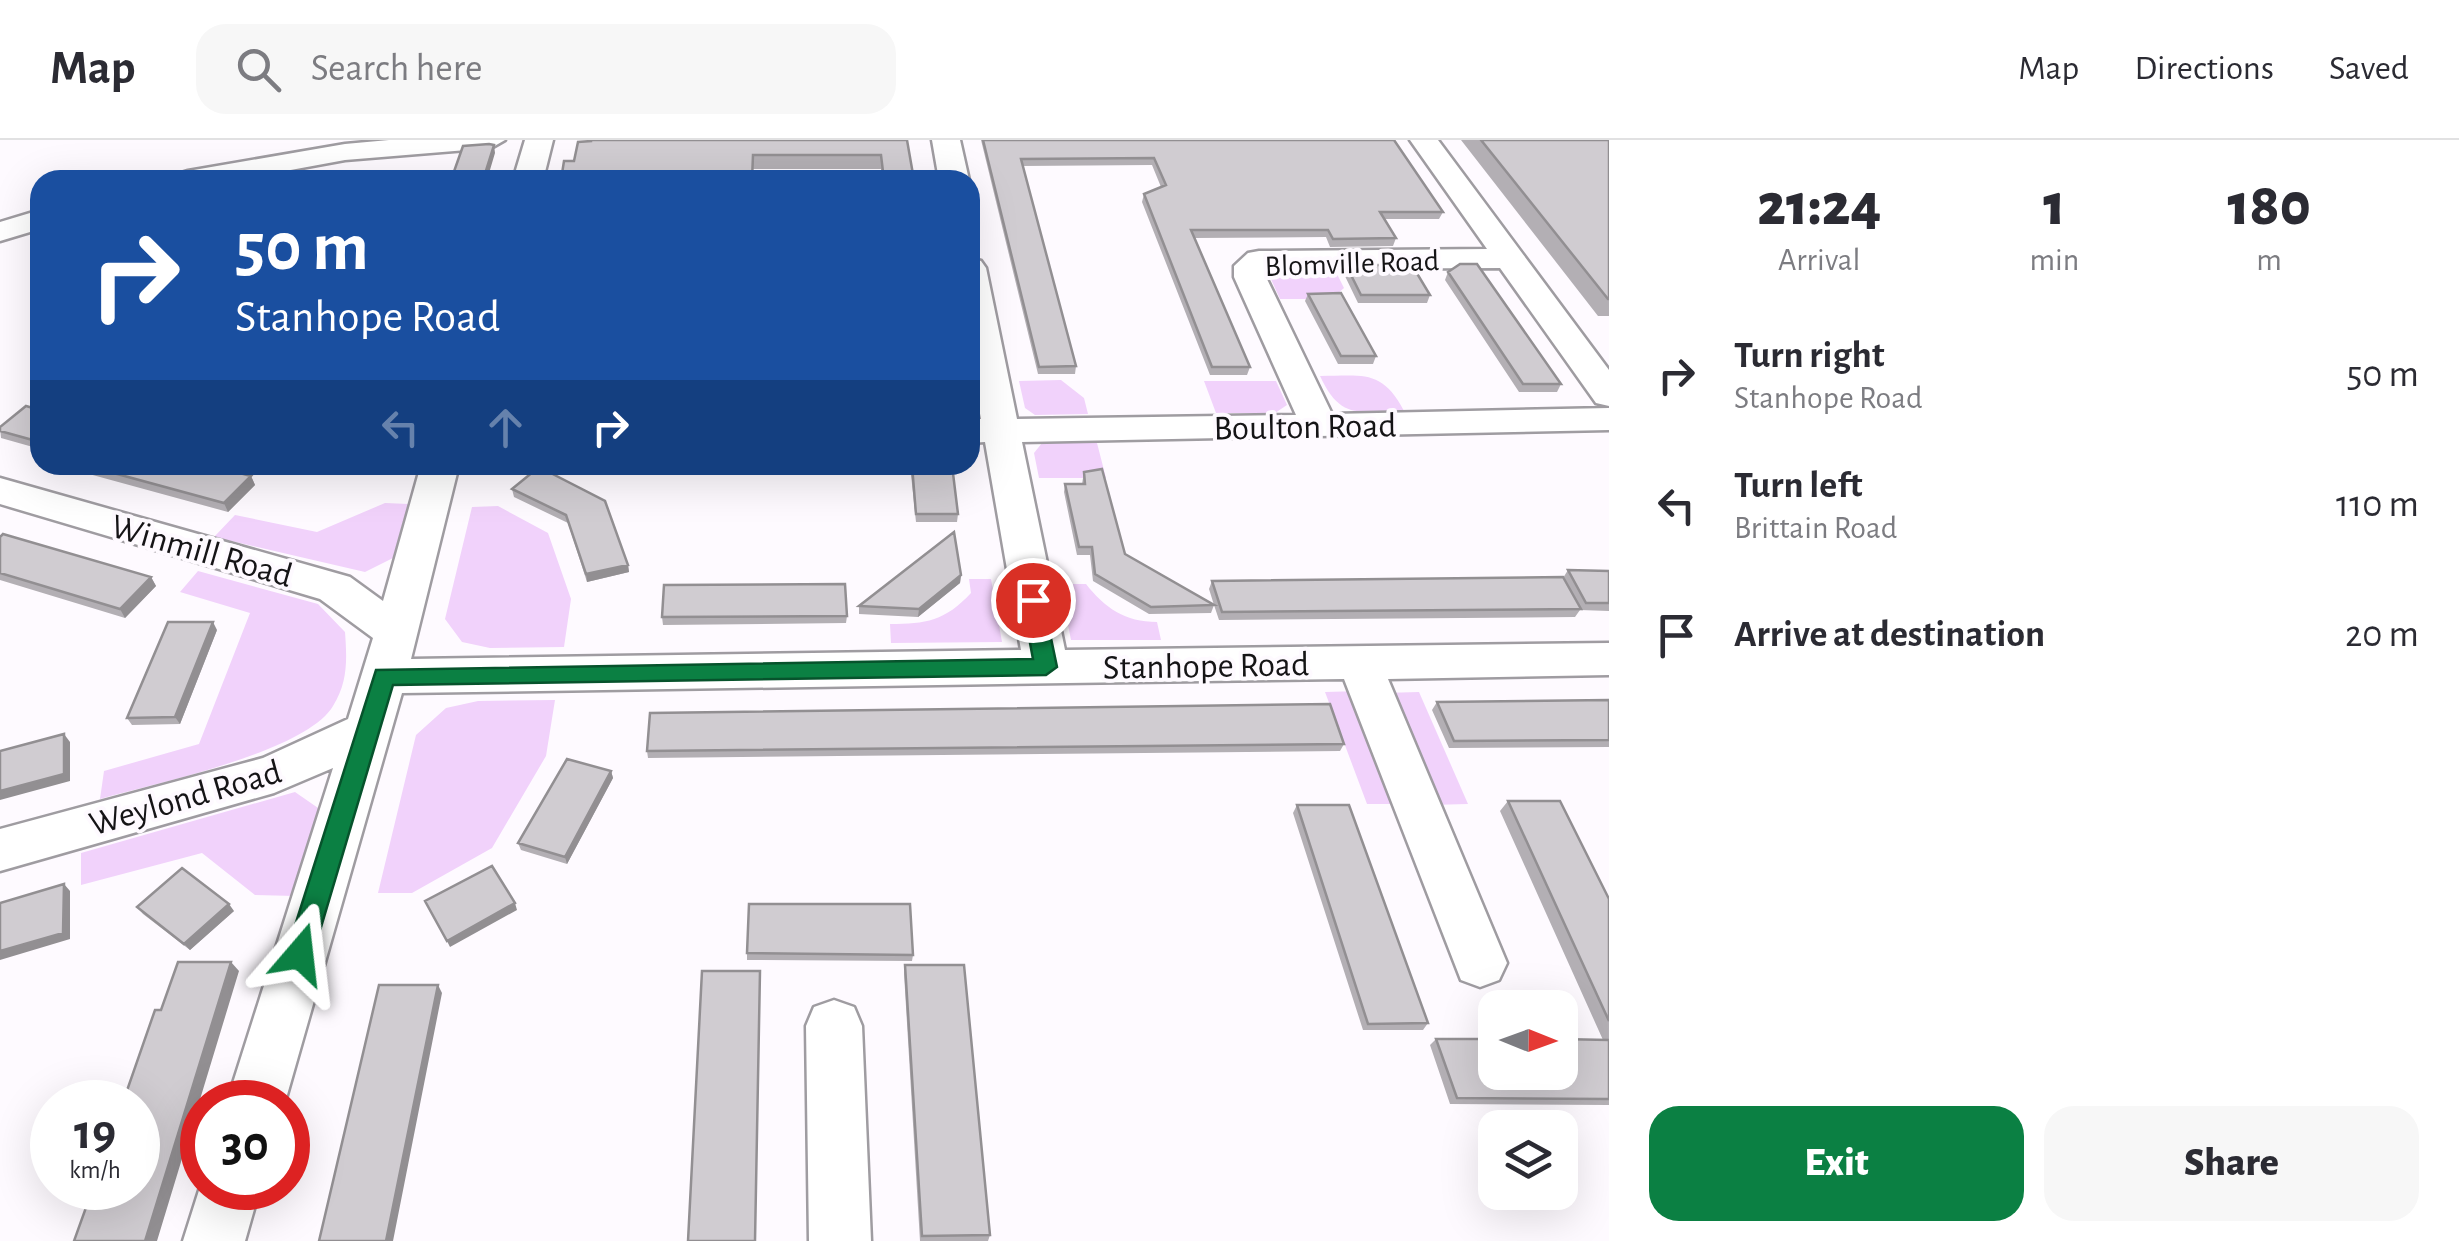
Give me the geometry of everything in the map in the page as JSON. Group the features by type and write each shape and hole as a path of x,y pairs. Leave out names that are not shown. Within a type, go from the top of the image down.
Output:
{"street":[{"path":"244,170 345,152 490,140"},
{"path":"531,170 540,140"},
{"path":"946,140 952,170"},
{"path":"1424,140 1609,395"},
{"path":"0,232 30,222"},
{"name":"Blomville Road","path":"1319,426 1250,276 1250,266 1258,260 1508,258"},
{"path":"980,377 985,431 1046,667"},
{"name":"Boulton Road","path":"985,431 1609,419"},
{"path":"262,1080 389,654 437,475"},
{"name":"Winmill Road","path":"0,492 335,588 389,654"},
{"name":"Stanhope Road","path":"389,654 1046,667 1609,658"},
{"path":"1359,662 1480,963"},
{"name":"Weylond Road","path":"0,850 274,774 365,732"},
{"path":"834,1026 840,1241"},
{"path":"214,1241 223,1210"}],"shaded area":[{"path":"1335,270 1344,288 1331,299 1280,299 1270,277 1280,271"},
{"path":"1320,376 1360,376 1379,381 1404,411 1363,412 1344,407"},
{"path":"1061,380 1084,398 1088,414 1035,415 1025,408 1019,381"},
{"path":"1204,381 1276,381 1287,405 1275,413 1216,413"},
{"path":"1042,443 1097,443 1106,478 1039,478 1034,453"},
{"path":"385,503 408,504 393,558 365,572 214,537 235,515 317,532"},
{"path":"498,506 548,533 571,599 564,647 490,648 462,642 445,619 472,507"},
{"path":"198,571 318,604 345,632 345,670 338,697 317,723 261,752 100,799 104,771 199,744 250,613 180,592"},
{"path":"969,579 991,579 1002,642 891,643 890,624 925,622 943,615 971,593"},
{"path":"1060,584 1086,584 1117,612 1157,622 1161,640 1071,640"},
{"path":"1361,691 1406,804 1367,804 1325,692"},
{"path":"1419,692 1468,804 1430,805 1383,693"},
{"path":"555,700 546,756 492,848 412,893 378,893 416,735 446,708 478,701"},
{"path":"295,792 321,810 295,896 255,895 202,853 81,885 81,853"}],"building":[{"path":"907,140 912,170 883,170 881,155 753,155 752,170 563,170 564,161 574,161 578,142"},
{"path":"983,140 1394,140 1443,212 1380,212 1396,238 1333,239 1328,230 1191,230 1250,367 1212,367 1144,194 1166,185 1154,158 1021,159 1076,366 1039,367"},
{"path":"1481,140 1609,140 1609,299 1608,299"},
{"path":"494,145 486,170 455,170 463,146"},
{"path":"1460,264 1477,264 1561,384 1523,384 1448,272"},
{"path":"1346,265 1412,265 1430,295 1361,295"},
{"path":"1341,293 1376,356 1341,356 1308,294"},
{"path":"26,406 30,407 30,439 0,431"},
{"path":"1102,469 1125,554 1214,605 1151,607 1095,574 1092,547 1079,547 1065,484 1085,484 1084,472"},
{"path":"121,475 251,476 224,503"},
{"path":"529,475 555,475 605,501 628,565 586,574 566,515 512,489"},
{"path":"913,475 953,475 958,514 916,514"},
{"path":"954,532 961,575 919,609 859,606"},
{"path":"3,534 151,577 120,609 0,573"},
{"path":"1568,570 1609,571 1609,603 1586,603"},
{"path":"1563,577 1581,609 1222,612 1212,581"},
{"path":"845,584 847,616 662,617 664,585"},
{"path":"168,622 213,622 175,717 127,718"},
{"path":"1609,700 1609,740 1454,741 1437,702"},
{"path":"1330,704 1344,744 647,751 650,713"},
{"path":"64,734 64,774 0,791 0,751"},
{"path":"567,759 611,771 565,857 518,843"},
{"path":"1508,801 1560,801 1609,899 1609,1021"},
{"path":"1297,805 1349,805 1428,1023 1368,1024"},
{"path":"492,866 515,903 447,941 425,901"},
{"path":"182,868 229,904 184,944 137,907"},
{"path":"64,884 63,933 0,951 0,903"},
{"path":"749,904 910,904 913,955 747,953"},
{"path":"178,962 231,962 195,1080 180,1080 180,1127 160,1192 160,1080 131,1080 155,1010 161,1010"},
{"path":"905,965 964,965 990,1235 922,1236"},
{"path":"702,971 760,971 755,1241 688,1241"},
{"path":"379,985 438,985 386,1241 319,1241"},
{"path":"1436,1039 1478,1039 1478,1090 1578,1090 1578,1039 1609,1040 1609,1099 1457,1098"},
{"path":"85,1210 155,1210 145,1241 74,1241"}],"route":[{"path":"300,954 384,676 1046,667 1033,600"}]}
